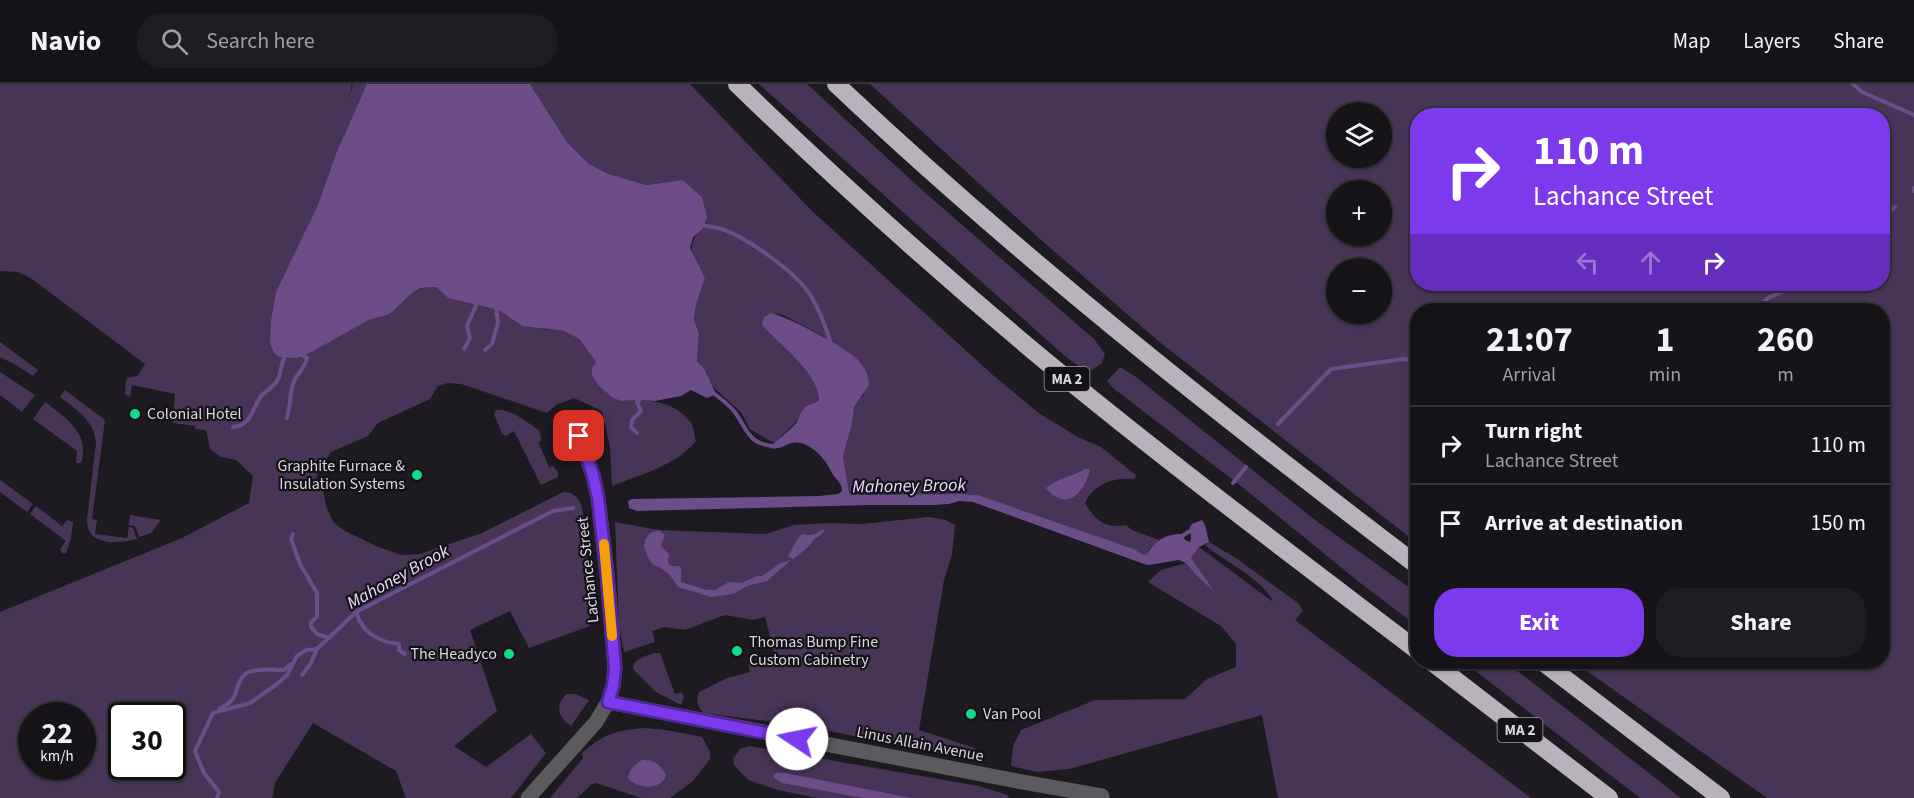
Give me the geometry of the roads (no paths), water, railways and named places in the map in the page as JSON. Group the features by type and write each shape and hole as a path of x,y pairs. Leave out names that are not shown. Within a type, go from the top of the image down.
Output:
{"highway":[{"name":"MA 2","path":"737,84 894,230 1056,370 1175,465 1410,645"},
{"path":"836,84 985,219 1109,324 1227,419 1410,560"},
{"name":"MA 2","path":"1441,669 1609,798"},
{"path":"1552,669 1720,798"}],"street":[{"name":"Lachance Street","path":"579,436 593,475 603,538 615,668 608,702"},
{"name":"Linus Allain Avenue","path":"608,702 1102,796"},
{"path":"528,798 596,722 608,702"}],"waterway":[{"name":"Mahoney Brook","path":"1853,84 1862,92 1914,115"},
{"name":"Mahoney Brook","path":"1890,211 1895,207"},
{"path":"699,225 722,229 733,234 784,267 811,296 831,344"},
{"name":"Mahoney Brook","path":"1763,303 1784,291"},
{"path":"464,349 470,338 467,326 477,303"},
{"path":"485,350 492,344 498,323 496,307"},
{"path":"287,418 293,383 307,358 299,353"},
{"path":"233,427 249,419 259,398 276,383 285,355"},
{"name":"Mahoney Brook","path":"1278,424 1331,369 1410,360"},
{"path":"712,392 734,411 753,439 765,445 774,446"},
{"path":"637,433 631,427 632,420 641,411 637,402 642,397"},
{"name":"Mahoney Brook","path":"1233,483 1246,467"},
{"name":"Mahoney Brook","path":"217,798 219,792 204,773 195,751 213,713 250,703 277,684 287,675 297,656 306,650 317,649 356,612 553,511 573,508"},
{"name":"Mahoney Brook","path":"1179,538 1193,529"},
{"path":"293,534 291,539 300,564 317,593 317,617 311,622 311,627 317,634 329,638"},
{"path":"356,612 360,622 370,633 384,641 399,644 399,650 405,654"},
{"path":"302,675 317,649"},
{"path":"219,709 233,699 241,679 249,672 284,670 291,664"}],"place":[{"name":"Colonial Hotel","path":"135,414"},
{"name":"Graphite Furnace & Insulation Systems","path":"417,475"},
{"name":"Thomas Bump Fine Custom Cabinetry","path":"737,651"},
{"name":"The Headyco","path":"509,654"},
{"name":"Van Pool","path":"971,714"}]}
